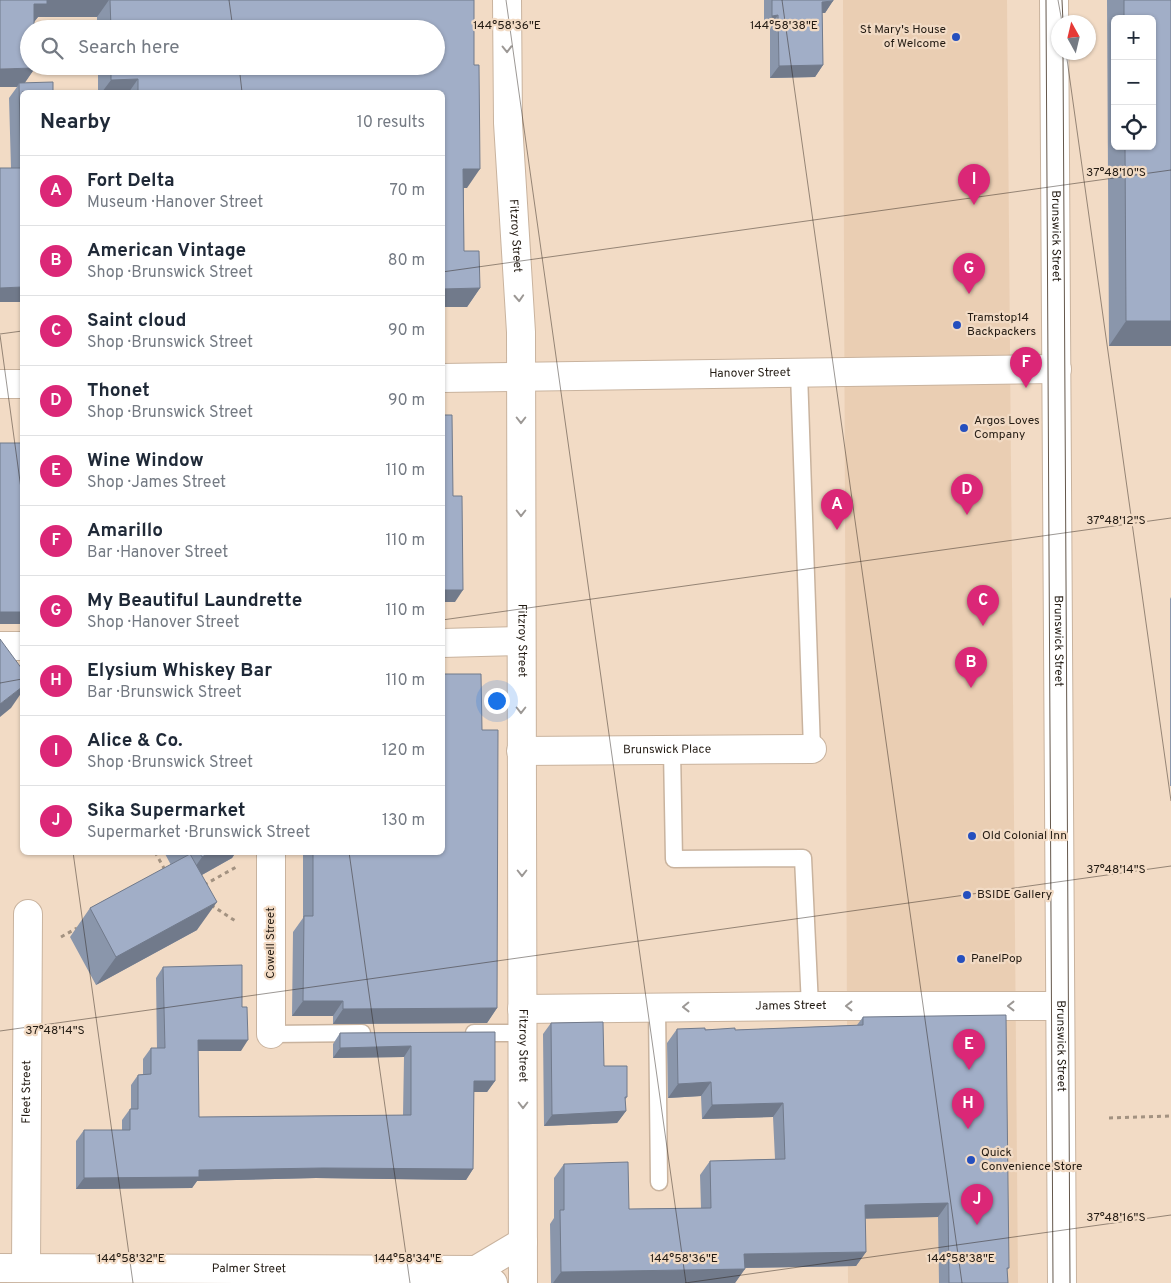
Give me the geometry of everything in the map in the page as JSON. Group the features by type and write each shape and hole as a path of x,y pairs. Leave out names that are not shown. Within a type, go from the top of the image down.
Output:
{"street":[{"name":"Fitzroy Street","path":"507,0 508,123 520,332 523,1283"},
{"name":"Brunswick Street","path":"1054,0 1062,1283"},
{"name":"Hanover Street","path":"445,378 1057,369"},
{"path":"0,384 20,384"},
{"path":"445,642 521,641"},
{"path":"0,646 20,646"},
{"name":"Brunswick Place","path":"521,752 812,749"},
{"name":"Cowell Street","path":"271,855 272,1034"},
{"name":"Fleet Street","path":"13,1268 28,914"},
{"name":"James Street","path":"522,1021 657,1007 1060,1006"},
{"path":"484,1276 523,1242"},
{"name":"Palmer Street","path":"13,1268 484,1276"}],"lane":[{"path":"799,373 812,749"},
{"path":"672,750 674,859 803,858 810,1006"},
{"path":"657,1007 659,1182"},
{"path":"462,1033 522,1021"},
{"path":"272,1034 376,1033"}],"path":[{"path":"158,855 167,872"},
{"path":"198,888 243,863"},
{"path":"206,902 244,926"},
{"path":"60,937 78,928"},
{"path":"1109,1118 1171,1116"}],"shaded area":[{"path":"843,0 1007,0 1018,1283 848,1283"}],"building":[{"path":"0,0 47,0 47,4 34,4 34,20 20,20 20,68 0,69"},
{"path":"110,0 474,0 474,65 479,65 480,169 463,169 464,251 479,251 480,288 445,289 445,90 138,90 138,79 111,80 111,75 445,75 445,20 111,20"},
{"path":"772,0 833,0 822,2 823,65 779,66 778,15 772,16"},
{"path":"1124,0 1171,0 1171,321 1126,321 1125,150 1156,150 1156,15 1124,15"},
{"path":"53,82 53,90 20,90 20,126 19,83"},
{"path":"0,168 20,168 20,287 0,288"},
{"path":"445,415 452,415 453,496 462,496 463,590 445,590"},
{"path":"0,443 20,443 20,612 0,612"},
{"path":"0,639 20,666 20,689 0,704"},
{"path":"445,674 481,674 482,730 498,730 497,1008 343,1009 343,1001 303,1001 304,916 313,916 313,855 445,855"},
{"path":"188,855 191,855 217,902 116,957 90,908"},
{"path":"242,965 242,1007 247,1007 248,1040 198,1040 199,1117 411,1115 411,1046 340,1048 340,1033 495,1032 495,1081 474,1081 473,1169 323,1168 199,1170 199,1177 84,1178 84,1130 130,1130 130,1109 138,1109 138,1075 151,1074 151,1048 165,1048 163,967"},
{"path":"1006,1015 1008,1283 949,1283 948,1203 865,1205 866,1252 744,1254 745,1269 561,1272 560,1210 564,1210 564,1164 628,1162 629,1209 711,1208 710,1161 785,1159 783,1103 712,1105 711,1082 678,1084 677,1029 735,1028 735,1030 863,1025 863,1017"},
{"path":"603,1022 604,1066 627,1066 626,1111 552,1115 551,1023"}],"tram line":[{"path":"1046,0 1053,1283"},
{"path":"1062,0 1063,15"},
{"path":"1063,60 1070,1283"}],"place":[{"name":"St Mary's House of Welcome","path":"956,37"},
{"name":"Alice & Co.","path":"974,205"},
{"name":"My Beautiful Laundrette","path":"969,294"},
{"name":"Tramstop14 Backpackers","path":"957,325"},
{"name":"Amarillo","path":"1026,388"},
{"name":"Argos Loves Company","path":"964,428"},
{"name":"Thonet","path":"967,515"},
{"name":"Fort Delta","path":"837,530"},
{"name":"Saint cloud","path":"983,626"},
{"name":"American Vintage","path":"971,688"},
{"name":"Old Colonial Inn","path":"972,836"},
{"name":"BSIDE Gallery","path":"967,895"},
{"name":"PanelPop","path":"961,959"},
{"name":"Wine Window","path":"969,1070"},
{"name":"Elysium Whiskey Bar","path":"968,1129"},
{"name":"Quick Convenience Store","path":"971,1160"},
{"name":"Sika Supermarket","path":"977,1225"}]}
